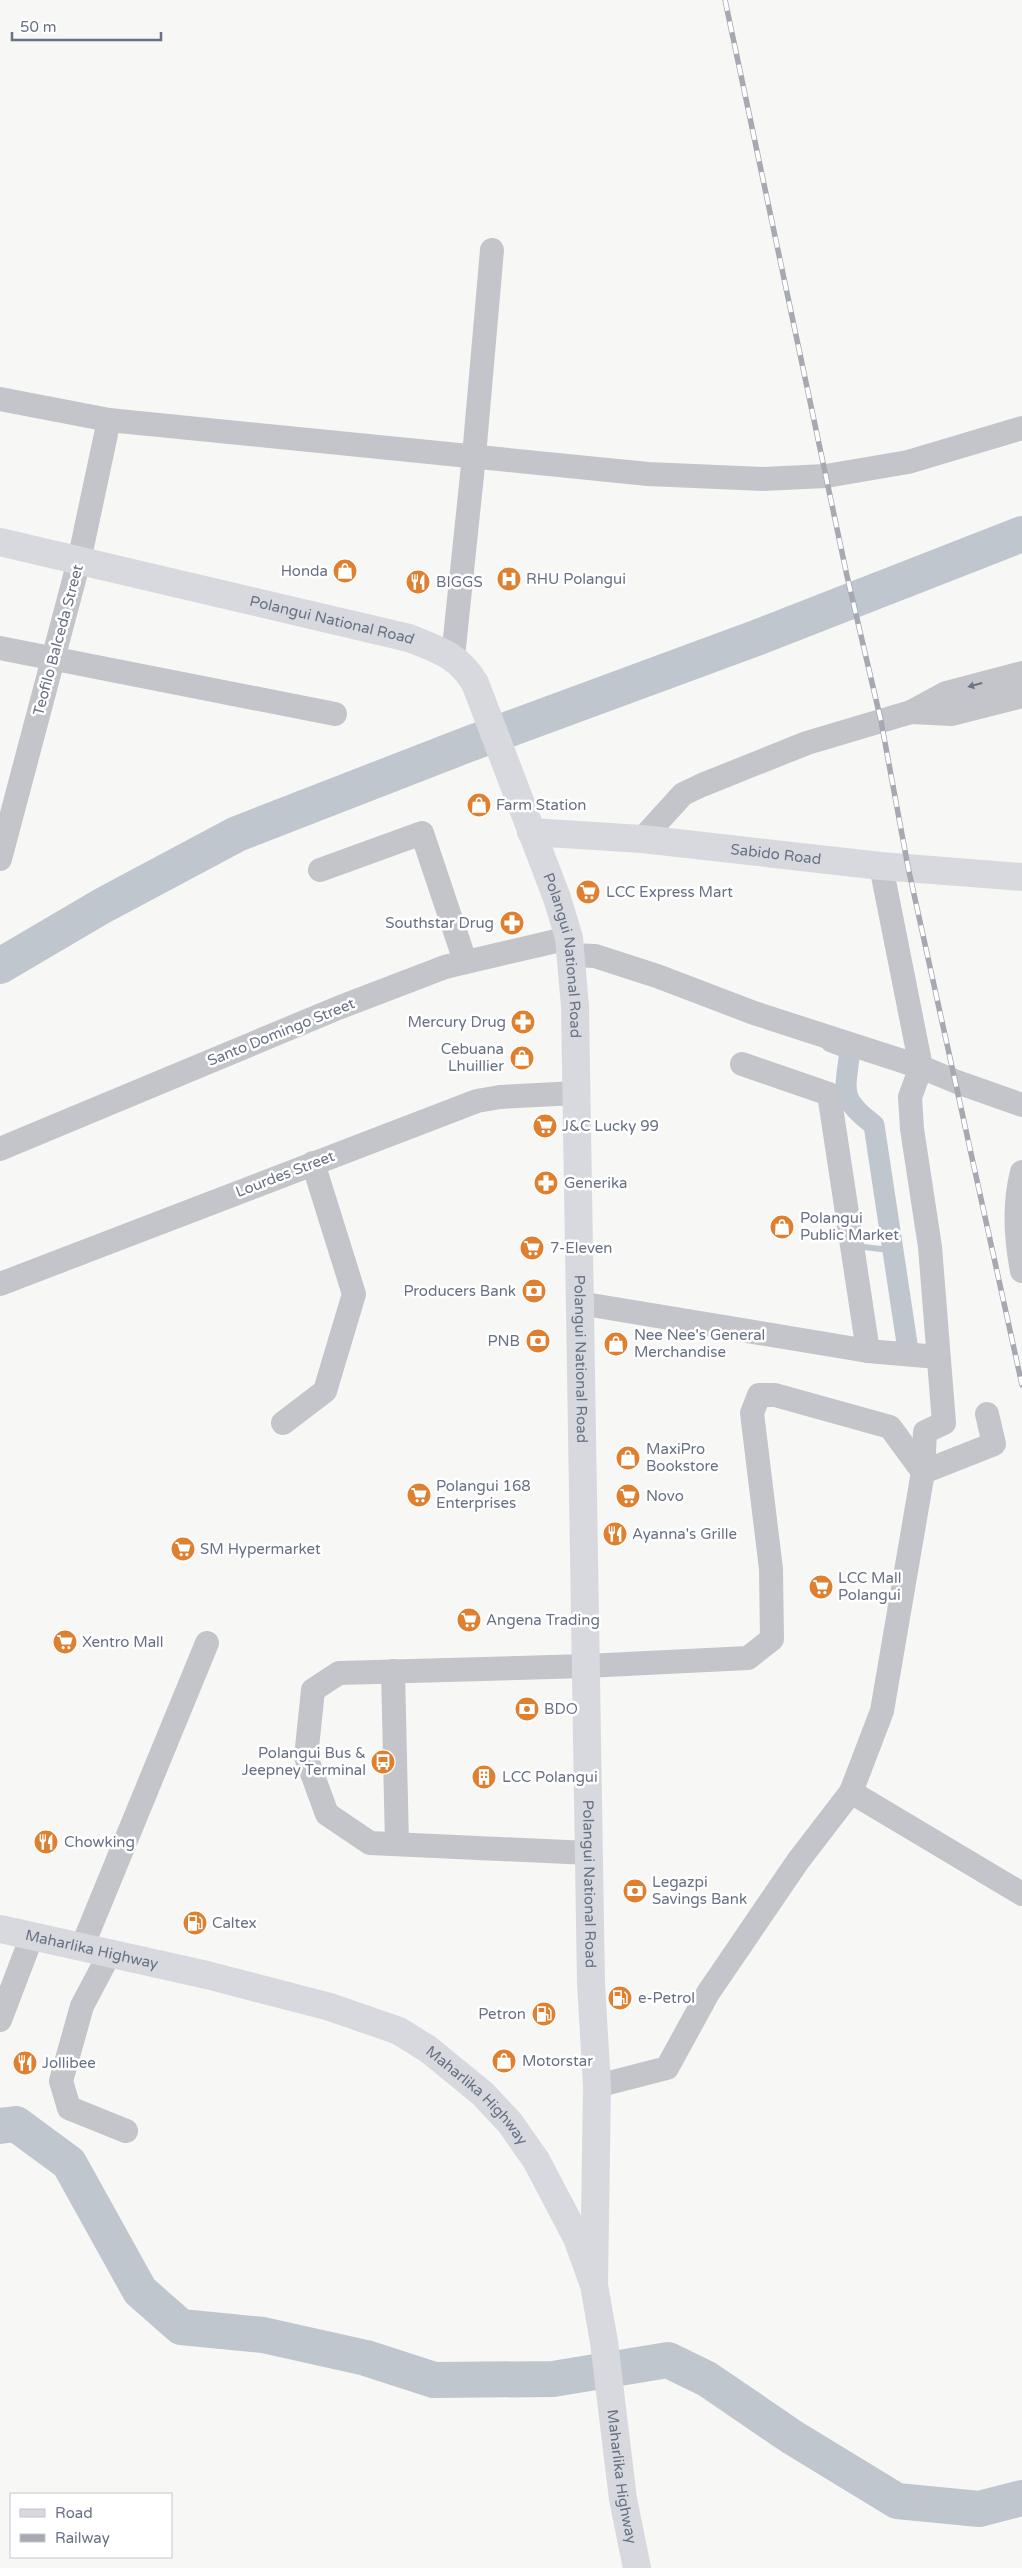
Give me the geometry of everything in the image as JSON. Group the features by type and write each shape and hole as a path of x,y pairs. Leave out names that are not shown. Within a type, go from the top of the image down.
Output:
{"main road":[{"name":"Polangui National Road","path":"0,542 409,638 453,657 465,667 484,706 557,898 570,946 575,1006 591,1983 597,2086 594,2285"},
{"name":"Sabido Road","path":"531,832 642,839 882,866 1022,877"},
{"name":"Maharlika Highway","path":"0,1929 259,1987 330,2006 399,2031 428,2050 483,2094 510,2123 536,2160 578,2238 594,2285 604,2342 623,2499 637,2568"}],"street":[{"path":"453,657 474,456 492,250"},
{"path":"0,399 109,420 648,474 763,478 826,476 908,462 1022,428"},
{"name":"Teofilo Balceda Street","path":"0,860 79,561 109,420"},
{"path":"0,648 52,660 335,714"},
{"path":"642,839 683,794 702,785 808,743 911,712 946,693 1022,673"},
{"path":"911,712 952,714 1022,696"},
{"path":"320,870 422,834 465,962"},
{"path":"597,2086 667,2068 713,1986 798,1861 851,1792 882,1711 924,1472 925,1432 944,1423 930,1248 910,1097 921,1067 882,866"},
{"name":"Santo Domingo Street","path":"0,1149 338,1008 465,962 570,946 754,1013 921,1067 1022,1105"},
{"path":"742,1064 830,1094 868,1351"},
{"name":"Lourdes Street","path":"0,1284 477,1101 500,1097 576,1093"},
{"path":"283,1423 325,1391 354,1294 313,1163"},
{"path":"1022,1172 1018,1185 1017,1224 1022,1272"},
{"path":"579,1303 868,1351 938,1357"},
{"path":"589,1853 370,1843 327,1814 306,1758 314,1690 339,1673 586,1666 748,1658 772,1639 771,1569 752,1413 759,1395 775,1395 890,1427 924,1472"},
{"path":"924,1472 994,1444 988,1414"},
{"path":"82,1947 207,1643"},
{"path":"393,1671 398,1844"},
{"path":"851,1792 1022,1894"},
{"path":"0,2020 32,1936"},
{"path":"110,1953 82,2006 61,2081 68,2108 126,2131"}],"waterway":[{"path":"0,966 102,906 237,834 466,745 756,638 1022,534"},
{"path":"831,1042 850,1049 846,1084 849,1100 874,1125 908,1350"},
{"path":"856,1246 889,1250"},
{"path":"0,2126 16,2124 69,2163 140,2291 181,2327 263,2335 366,2358 434,2380 553,2379 668,2360 707,2379 792,2437 897,2501 979,2509 1022,2498"}],"railway":[{"path":"725,0 847,576 881,721 908,867 1022,1385"}],"place":[{"name":"Honda","path":"345,571"},
{"name":"RHU Polangui","path":"509,579"},
{"name":"BIGGS","path":"418,582"},
{"name":"Farm Station","path":"479,805"},
{"name":"LCC Express Mart","path":"588,892"},
{"name":"Southstar Drug","path":"512,923"},
{"name":"Mercury Drug","path":"523,1022"},
{"name":"Cebuana Lhuillier","path":"522,1058"},
{"name":"J&C Lucky 99","path":"545,1126"},
{"name":"Generika","path":"546,1183"},
{"name":"Polangui Public Market","path":"782,1227"},
{"name":"7-Eleven","path":"532,1248"},
{"name":"Producers Bank","path":"534,1291"},
{"name":"PNB","path":"538,1341"},
{"name":"Nee Nee's General Merchandise","path":"616,1344"},
{"name":"MaxiPro Bookstore","path":"628,1458"},
{"name":"Polangui 168 Enterprises","path":"419,1495"},
{"name":"Novo","path":"628,1496"},
{"name":"Ayanna's Grille","path":"615,1534"},
{"name":"SM Hypermarket","path":"183,1549"},
{"name":"LCC Mall Polangui","path":"821,1587"},
{"name":"Angena Trading","path":"469,1620"},
{"name":"Xentro Mall","path":"65,1642"},
{"name":"BDO","path":"527,1709"},
{"name":"Polangui Bus & Jeepney Terminal","path":"383,1762"},
{"name":"LCC Polangui","path":"484,1777"},
{"name":"Chowking","path":"46,1842"},
{"name":"Legazpi Savings Bank","path":"635,1891"},
{"name":"Caltex","path":"195,1923"},
{"name":"e-Petrol","path":"620,1998"},
{"name":"Petron","path":"544,2014"},
{"name":"Motorstar","path":"504,2061"},
{"name":"Jollibee","path":"25,2063"}]}
